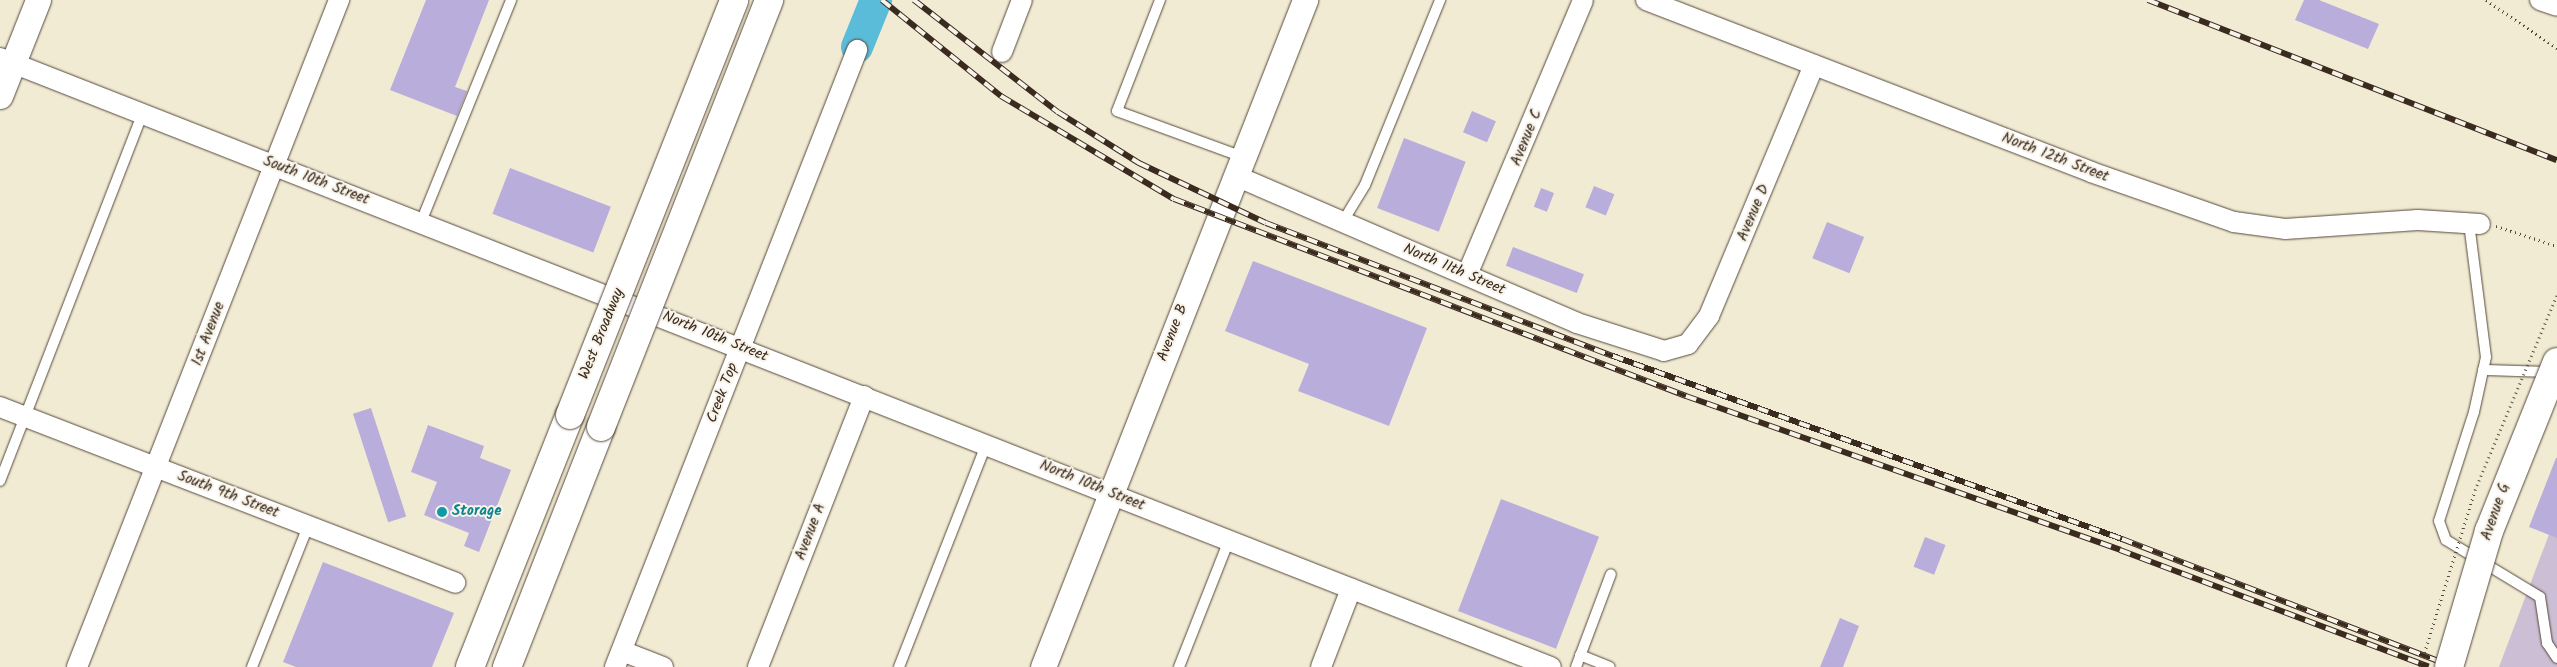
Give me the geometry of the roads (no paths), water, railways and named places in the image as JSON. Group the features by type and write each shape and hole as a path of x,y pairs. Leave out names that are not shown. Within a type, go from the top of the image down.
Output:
{"main road":[{"name":"West Broadway","path":"470,667 734,0"},
{"path":"507,667 769,0"},
{"name":"Avenue G","path":"2449,667 2492,522 2557,362"}],"street":[{"path":"0,96 7,60 38,0"},
{"name":"1st Avenue","path":"77,667 339,0"},
{"path":"1002,52 1022,0"},
{"name":"Avenue B","path":"1043,667 1305,0"},
{"name":"Avenue C","path":"1467,275 1583,0"},
{"name":"North 12th Street","path":"1646,0 2091,172 2234,222 2285,230 2418,220 2475,224"},
{"path":"2540,0 2557,6"},
{"name":"Creek Top","path":"619,659 856,50"},
{"name":"South 10th Street","path":"7,60 633,303"},
{"name":"Avenue D","path":"1676,348 1698,334 1709,316 1814,65"},
{"name":"North 11th Street","path":"1239,166 1342,223 1641,346 1664,351 1676,348"},
{"name":"North 10th Street","path":"633,303 741,348 1551,667"},
{"name":"Avenue A","path":"758,667 864,396"},
{"name":"South 9th Street","path":"0,407 456,583"},
{"path":"1321,667 1351,589"},
{"path":"619,659 663,667"}],"lane":[{"path":"421,222 512,0"},
{"path":"1160,0 1117,110 1239,166"},
{"path":"1342,223 1364,185 1440,0"},
{"path":"0,481 143,114"},
{"path":"2475,224 2486,356 2439,521 2446,540 2540,597 2547,642 2557,658"},
{"path":"2483,370 2557,372"},
{"path":"899,667 986,445"},
{"path":"252,667 308,526"},
{"path":"1179,667 1229,540"},
{"path":"1576,667 1612,574"},
{"path":"1580,656 1610,667"}],"waterway":[{"path":"857,47 876,0"}],"railway":[{"path":"882,0 1001,96 1174,199 1686,396 2120,550 2429,667"},
{"path":"914,0 1058,112 1139,163 1266,223 1613,356 2122,539 2454,667"},
{"path":"2148,0 2557,160"}],"place":[{"name":"Storage","path":"442,512"}]}
